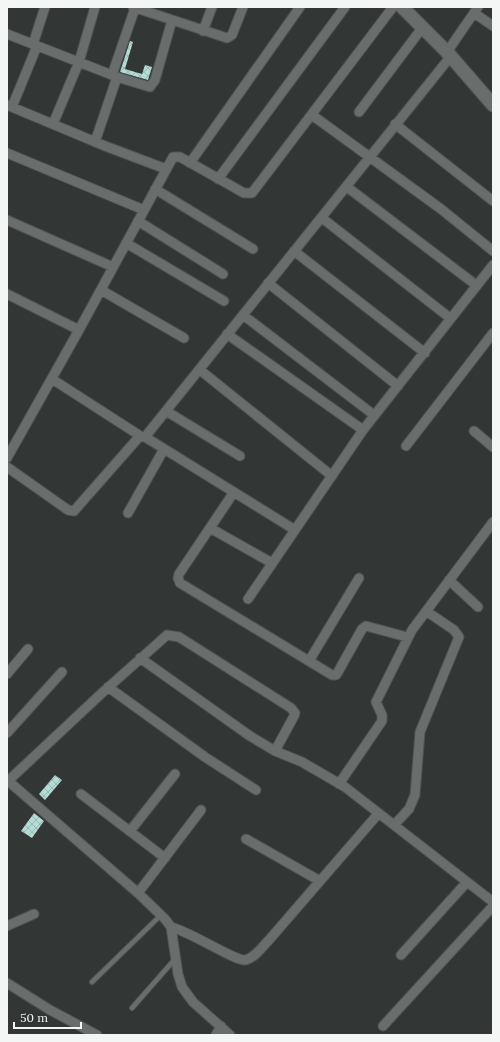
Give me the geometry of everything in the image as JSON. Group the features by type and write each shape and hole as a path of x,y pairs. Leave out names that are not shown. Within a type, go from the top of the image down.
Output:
{"street":[{"path":"45,7 35,45 10,106 95,142 166,169"},
{"path":"53,124 79,62 95,7"},
{"path":"95,142 134,7 227,38 231,37 243,7"},
{"path":"203,31 212,7"},
{"path":"190,163 300,7"},
{"path":"218,179 345,7"},
{"path":"7,458 80,330 173,157 177,156 244,193 252,193 393,7"},
{"path":"402,7 449,54 492,101"},
{"path":"7,467 68,510 74,511 140,437 143,437 166,411 347,187 449,54 476,10 493,26"},
{"path":"7,34 115,76 150,87 155,80 172,20"},
{"path":"359,112 422,28"},
{"path":"312,115 493,250"},
{"path":"395,124 493,201"},
{"path":"7,153 144,210"},
{"path":"347,187 476,286"},
{"path":"155,189 253,249"},
{"path":"322,218 450,318"},
{"path":"7,220 113,267"},
{"path":"138,221 223,274"},
{"path":"126,243 224,301"},
{"path":"294,251 425,352"},
{"path":"248,599 374,414 398,386 493,265"},
{"path":"268,283 398,386"},
{"path":"101,290 184,338"},
{"path":"7,294 80,330"},
{"path":"243,315 374,414"},
{"path":"406,446 493,333"},
{"path":"227,334 363,430"},
{"path":"200,370 332,476"},
{"path":"52,379 143,437 295,530"},
{"path":"166,411 240,456"},
{"path":"474,431 493,447"},
{"path":"128,513 164,449"},
{"path":"234,492 179,574 178,581 328,673 336,675 366,626 408,638"},
{"path":"339,784 382,721 382,715 376,702 408,638 426,611 493,522"},
{"path":"210,528 272,563"},
{"path":"309,661 359,578"},
{"path":"449,580 478,607"},
{"path":"394,825 413,802 420,732 459,637 454,630 426,611"},
{"path":"275,751 295,714 291,708 176,635 167,635 108,687 8,781 138,893 171,927 190,934 240,960 245,960 256,954 378,814"},
{"path":"7,674 28,649"},
{"path":"140,658 275,751 302,762 339,784 493,902"},
{"path":"7,733 62,672"},
{"path":"108,687 205,757 256,790"},
{"path":"130,831 175,774"},
{"path":"81,794 164,858"},
{"path":"138,893 201,810"},
{"path":"246,839 320,881"},
{"path":"400,955 467,882"},
{"path":"383,1026 493,906"},
{"path":"7,926 34,914"},
{"path":"171,927 178,974 187,994 230,1035"},
{"path":"7,983 50,1010 96,1035"},
{"path":"216,1035 221,1026"}],"lane":[{"path":"92,982 161,915"},
{"path":"132,1008 176,957"}],"building":[{"path":"130,41 133,42 125,69 142,74 145,65 152,67 148,80 120,72"},
{"path":"55,775 62,780 45,800 39,794"},
{"path":"34,813 44,821 32,838 21,831"}]}
